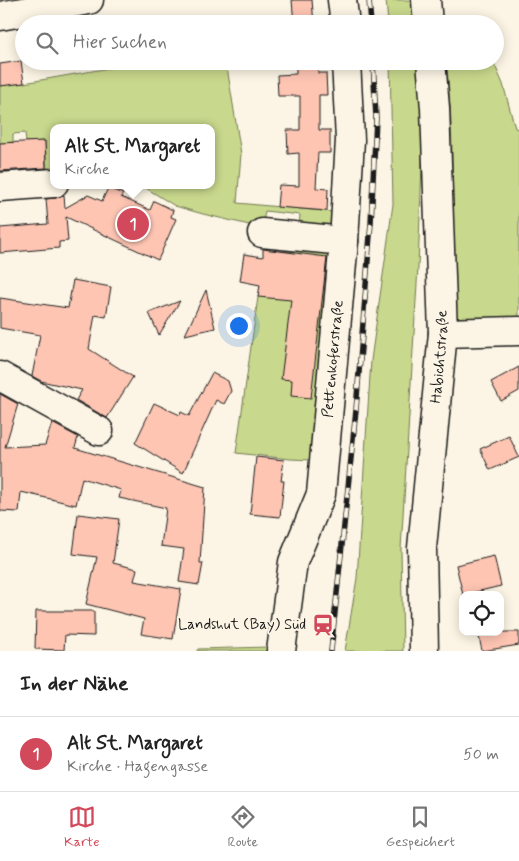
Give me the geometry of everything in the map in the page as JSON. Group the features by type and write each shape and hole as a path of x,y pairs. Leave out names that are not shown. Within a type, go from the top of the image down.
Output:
{"street":[{"path":"0,16 89,0"},
{"path":"342,0 344,15"},
{"path":"426,0 427,15"},
{"name":"Pettenkoferstraße","path":"281,651 293,562 321,494 344,241 350,140 346,70"},
{"name":"Habichtstraße","path":"424,651 422,548 443,333 435,108 432,70"},
{"path":"0,187 50,183"},
{"path":"262,233 344,241"},
{"path":"443,333 519,331"},
{"path":"0,376 99,431"}],"green space":[{"path":"386,0 414,0 415,15 387,15"},
{"path":"98,70 227,70 241,154 237,203 334,212 331,227 299,227 300,215 265,211 262,228 175,206 147,189 215,189 215,124 50,124 50,171 47,171 45,141 26,142 25,133 13,134 13,142 0,143 0,86"},
{"path":"390,70 419,70 423,138 418,267 401,549 403,651 345,651 357,578 371,360 393,204"},
{"path":"447,70 497,70 503,84 515,128 519,129 519,331 456,322 448,311 452,217"},
{"path":"295,244 330,251 313,460 236,453 258,297 277,251 293,252"},
{"path":"269,647 268,651 197,651 198,649"}],"building":[{"path":"292,0 312,0 313,15 293,15"},
{"path":"15,62 15,70 22,70 24,83 0,86 0,64"},
{"path":"296,70 318,70 318,73 326,73 327,95 319,95 319,130 330,130 330,153 318,153 316,188 328,189 327,211 277,207 279,185 299,186 299,153 288,154 287,130 300,130 300,96 278,96 277,75 296,74"},
{"path":"45,141 46,168 0,171 0,143"},
{"path":"108,189 110,189 123,194 121,197 150,210 154,201 173,210 171,217 176,219 158,260 66,217 68,241 59,242 59,248 0,253 0,228 48,224 46,199 64,195 65,208 88,195 102,201"},
{"path":"263,249 327,257 311,398 291,396 292,380 281,379 291,300 258,297 260,285 240,281 244,254 263,257"},
{"path":"73,280 111,287 106,317 95,315 89,349 133,377 107,418 76,400 82,390 41,381 32,376 40,335 0,328 0,298 68,308"},
{"path":"206,290 215,328 185,335"},
{"path":"180,301 159,335 149,313"},
{"path":"519,367 519,391 501,401 491,382"},
{"path":"212,373 228,381 231,391 224,404 216,400 183,473 135,443 154,403 180,415 181,412 189,416"},
{"path":"0,394 18,404 5,447 45,445 52,423 78,437 75,448 205,487 200,563 203,563 199,585 179,582 184,549 161,546 166,508 119,498 121,490 82,478 76,505 21,492 19,512 0,511"},
{"path":"509,436 519,457 490,470 480,449"},
{"path":"256,457 284,460 281,481 284,481 280,517 250,514"},
{"path":"78,514 119,519 113,563 137,569 134,581 181,589 173,639 141,634 144,619 86,604 97,557 73,554"},
{"path":"494,556 501,586 480,591 462,591 456,565"},
{"path":"36,611 94,611 94,636 65,635 64,650 35,649"},
{"path":"504,632 519,632 519,645 482,651 479,636 504,636"}],"railway":[{"path":"369,0 370,15"},
{"path":"331,651 356,410 371,223 376,118 373,70"}],"place":[{"name":"Alt St. Margaret","path":"133,224"},
{"name":"Landshut (Bay) Süd","path":"323,625"}]}
